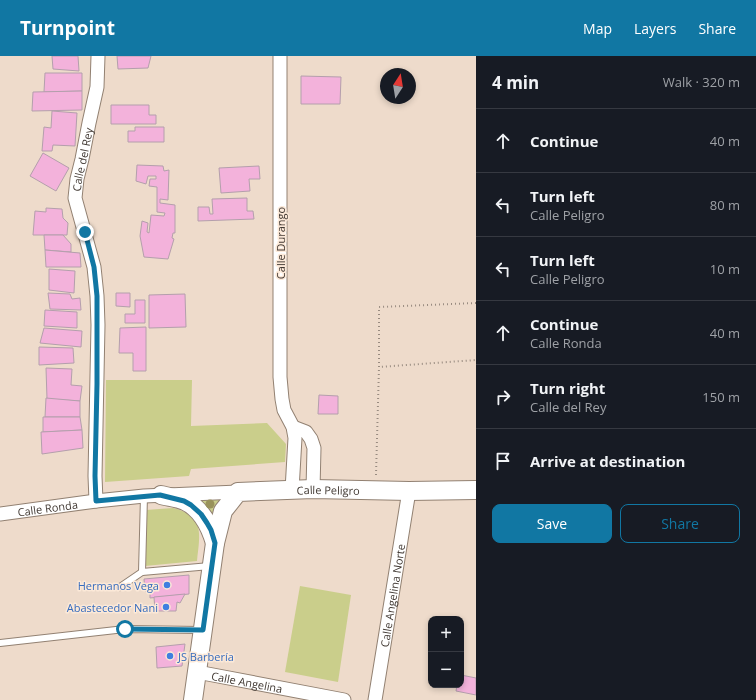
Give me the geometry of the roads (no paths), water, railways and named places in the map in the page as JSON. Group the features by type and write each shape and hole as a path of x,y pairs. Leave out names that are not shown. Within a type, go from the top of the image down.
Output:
{"main road":[{"name":"Calle Peligro","path":"238,492 313,489 409,491 476,490"},
{"path":"193,700 215,543 223,511 238,492"},
{"path":"152,496 184,501 191,505 201,514 207,523 215,543"}],"street":[{"name":"Calle del Rey","path":"96,501 97,296 94,267 75,198 77,179 97,87 98,56"},
{"name":"Calle Durango","path":"280,56 280,377 284,410 293,426 295,438 292,490"},
{"name":"Calle Durango","path":"293,426 306,432 311,439 314,448 313,489"},
{"name":"Calle Angelina Norte","path":"375,700 409,491"},
{"name":"Calle Ronda","path":"0,514 96,501 152,496 238,492"},
{"name":"Calle Angelina","path":"197,672 344,700"}],"lane":[{"path":"142,572 152,496"},
{"path":"120,587 142,572 212,566"},
{"path":"0,643 125,629 203,630"}],"place":[{"name":"Hermanos Vega","path":"167,585"},
{"name":"Abastecedor Nani","path":"166,607"},
{"name":"JS Barbería","path":"170,656"}]}
